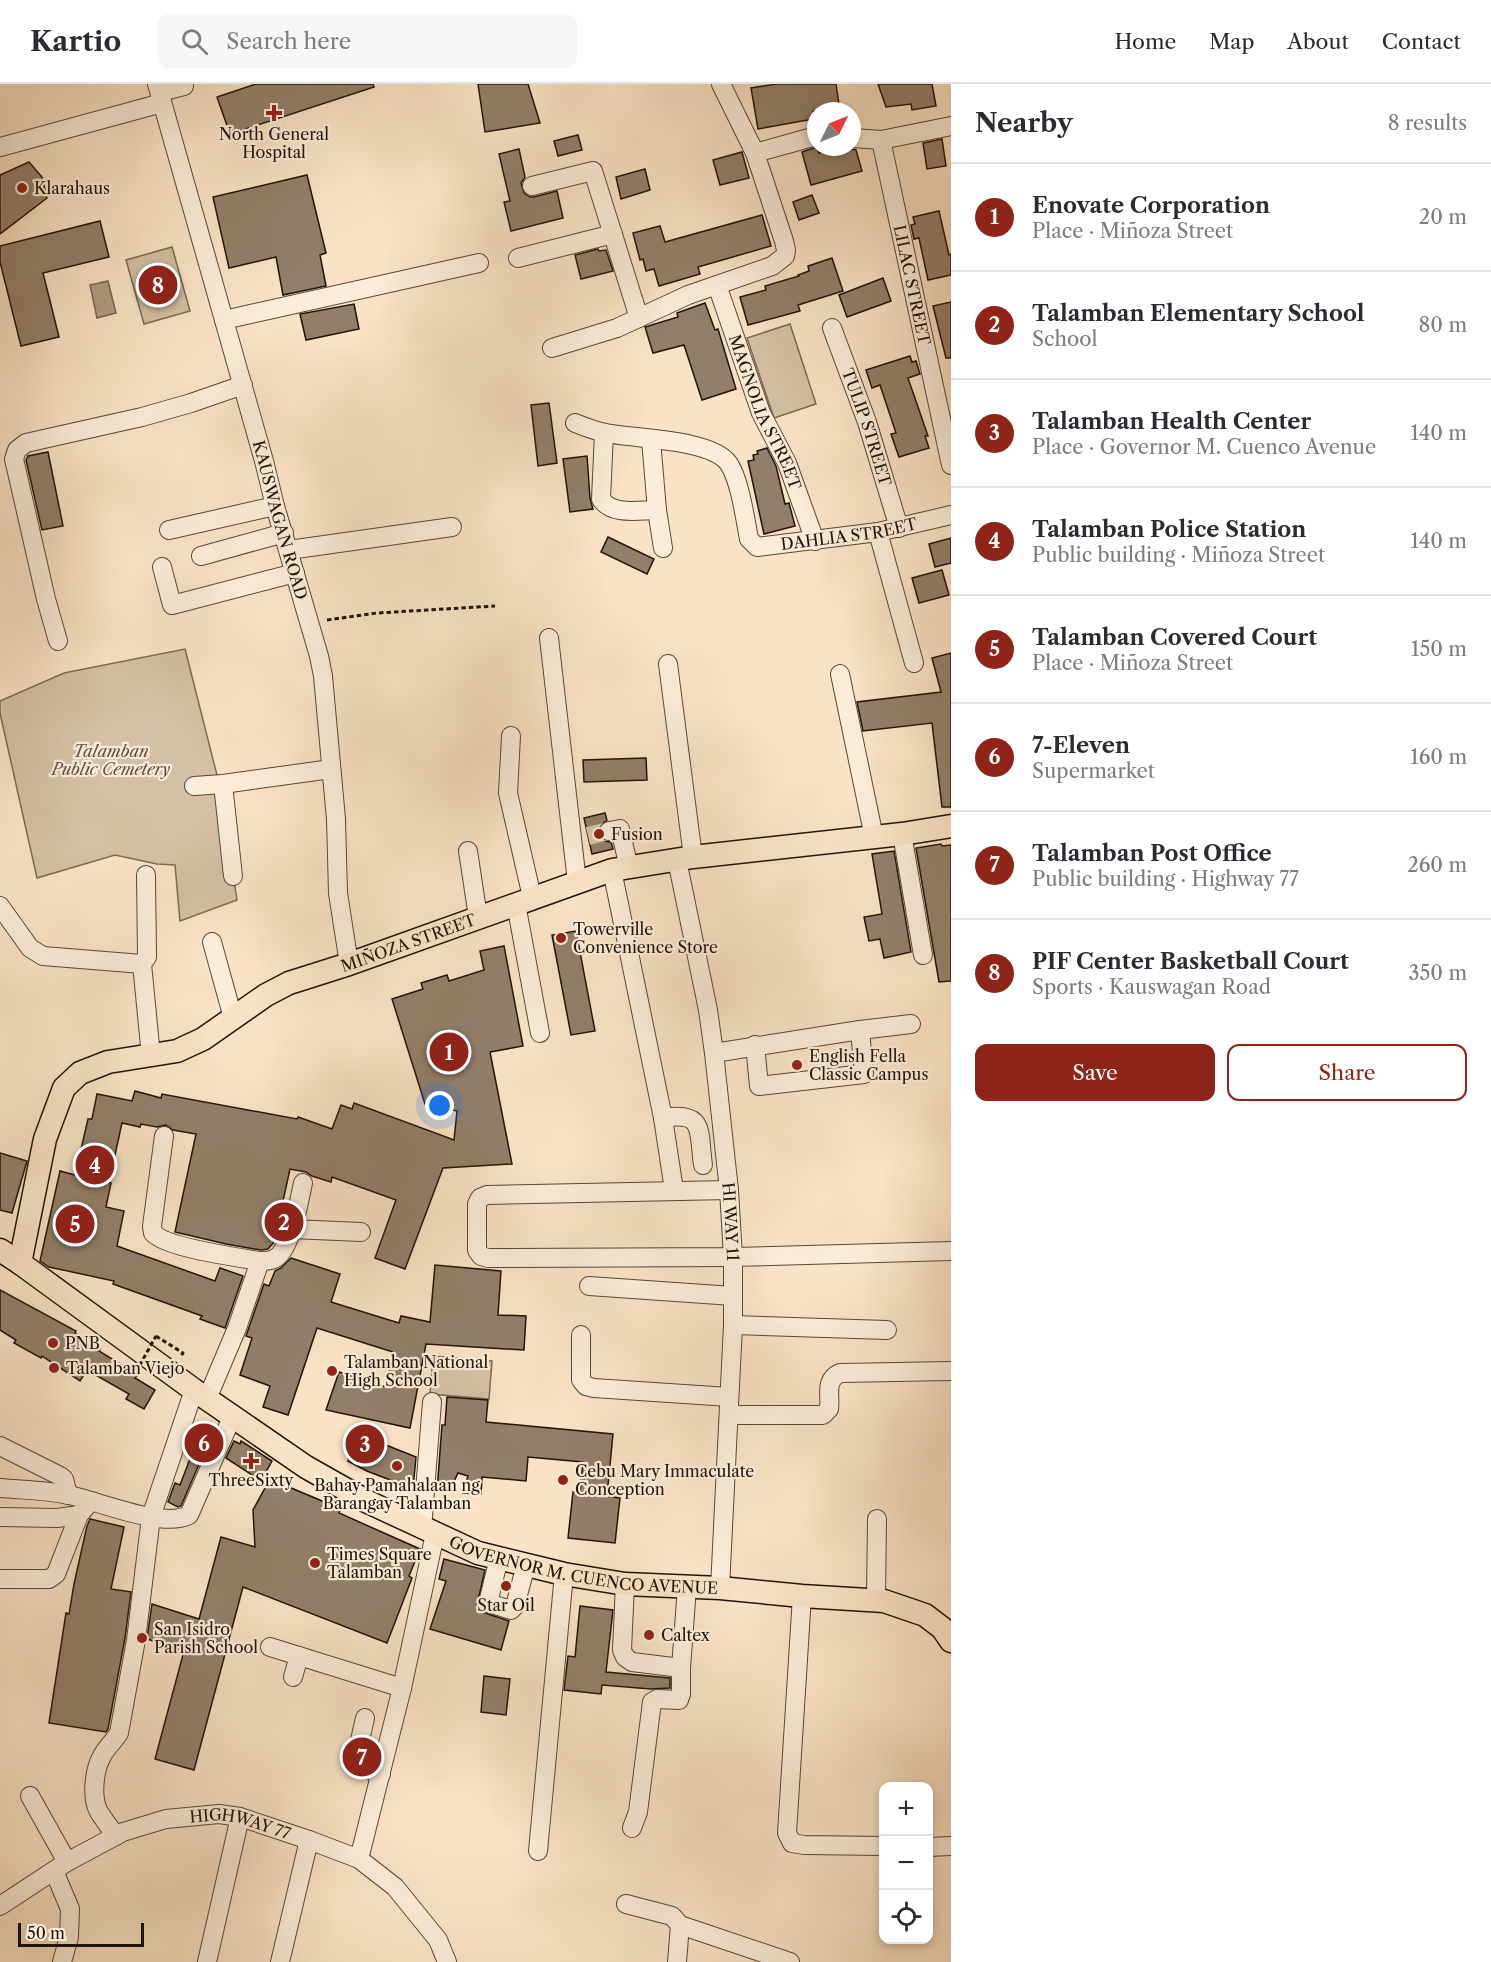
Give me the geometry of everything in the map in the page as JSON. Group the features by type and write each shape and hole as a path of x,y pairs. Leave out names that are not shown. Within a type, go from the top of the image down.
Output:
{"main road":[{"name":"MIÑOZA STREET","path":"21,1263 45,1139 64,1088 80,1072 108,1062 177,1052 202,1039 266,995 289,983 349,964 524,900 621,869 685,858 902,834 951,826"},
{"name":"GOVERNOR M. CUENCO AVENUE","path":"0,1250 232,1417 306,1467 368,1502 478,1553 564,1574 626,1584 720,1588 884,1601 925,1615 942,1628 951,1641"}],"street":[{"path":"552,348 617,327 688,295 772,266 785,256 784,241 755,153 721,84"},
{"path":"0,147 184,86"},
{"name":"KAUSWAGAN ROAD","path":"159,93 323,676 336,819 338,893 349,964"},
{"path":"861,139 881,140 951,126"},
{"path":"755,153 807,139"},
{"name":"LILAC STREET","path":"881,140 950,460"},
{"path":"532,186 593,171 639,318"},
{"path":"518,258 613,234"},
{"path":"224,320 479,263"},
{"name":"MAGNOLIA STREET","path":"717,285 761,413 788,463 815,541"},
{"name":"TULIP STREET","path":"832,328 867,422 898,528"},
{"path":"58,640 46,599 15,459 17,450 26,443 142,417 243,385"},
{"path":"575,423 604,433 651,440 663,548"},
{"path":"604,433 601,499 605,505 618,510 657,510"},
{"name":"DAHLIA STREET","path":"651,440 699,446 720,454 727,460 735,475 749,539 753,545 761,547 878,532 951,515"},
{"path":"169,530 275,506"},
{"path":"201,556 286,541 452,526"},
{"path":"878,532 914,663"},
{"path":"162,567 172,605 295,573"},
{"path":"549,638 580,838 577,882"},
{"name":"HI WAY 11","path":"668,664 685,858 714,1053 729,1190 733,1257 733,1325 720,1588"},
{"path":"840,674 874,837"},
{"path":"511,736 508,792 540,1033"},
{"path":"194,786 331,770"},
{"path":"223,784 233,876"},
{"path":"609,831 620,829 621,869 674,1190"},
{"path":"902,834 923,955"},
{"path":"468,850 478,917"},
{"path":"146,875 147,957 142,964 151,1056"},
{"path":"0,906 30,948 44,956 142,964"},
{"path":"212,942 232,1018"},
{"path":"714,1053 755,1045 911,1024"},
{"path":"755,1045 759,1086 864,1074 860,1030"},
{"path":"663,1118 683,1116 691,1118 696,1123 703,1166"},
{"path":"164,1136 152,1226 153,1233 163,1240 185,1247 260,1261 271,1260 277,1257 283,1249 292,1228 303,1183"},
{"path":"729,1190 487,1195 480,1198 477,1204 477,1250 481,1256 488,1258 733,1257 951,1251"},
{"path":"292,1228 361,1232"},
{"path":"116,1836 98,1810 95,1796 98,1767 103,1754 119,1733 136,1640 151,1517 200,1394 237,1329 260,1261"},
{"path":"589,1286 734,1296"},
{"path":"733,1325 887,1330"},
{"path":"581,1335 581,1380 586,1386 729,1406 823,1415 829,1409 828,1382 840,1373 951,1371"},
{"path":"359,1859 402,1688 429,1532 432,1402"},
{"path":"0,1517 57,1518 85,1508 182,1519 189,1515 232,1417"},
{"path":"0,1446 60,1476 64,1479 68,1495"},
{"path":"0,1488 68,1495 85,1508"},
{"path":"0,1579 48,1579 56,1574 85,1508"},
{"path":"876,1600 877,1519"},
{"path":"499,1558 488,1603 512,1610 526,1565"},
{"path":"538,1851 564,1574"},
{"path":"626,1584 622,1650 625,1657 632,1662 681,1668"},
{"path":"632,1828 639,1802 650,1707 657,1699 679,1700 681,1694 687,1587"},
{"path":"802,1596 788,1833 792,1843 804,1845 879,1846"},
{"path":"270,1647 402,1688"},
{"path":"293,1677 299,1656"},
{"path":"365,1718 356,1758 363,1767 381,1774"},
{"path":"30,1796 61,1867 70,1909 69,1936 62,1962"},
{"name":"HIGHWAY 77","path":"0,1906 61,1867 123,1832 166,1819 219,1814 240,1817 359,1859 395,1887 438,1940 447,1962"},
{"path":"207,1962 240,1817"},
{"path":"280,1962 309,1840"},
{"path":"933,1847 951,1846"},
{"path":"626,1904 672,1916 680,1925 790,1962"},
{"path":"677,1962 680,1925"}],"path":[{"path":"326,620 378,613 495,606"},
{"path":"136,1372 156,1336"}],"green space":[{"path":"172,247 190,311 144,324 126,260"},
{"path":"790,324 816,404 774,418 747,338"},
{"name":"Talamban Public Cemetery","path":"185,649 219,783 237,900 180,921 175,865 157,864 115,855 37,878 0,713 0,701 64,673"},
{"path":"433,1356 492,1361 489,1399 430,1394"}],"shaded area":[{"path":"108,281 116,313 97,318 90,285"}],"building":[{"path":"256,84 373,84 374,87 230,134 217,97"},
{"path":"478,84 528,84 540,123 485,132"},
{"path":"777,84 836,84 839,102 807,102 807,120 758,129 751,88"},
{"path":"878,84 932,84 936,106 912,110 911,104 886,107"},
{"path":"578,135 582,150 558,156 554,141"},
{"path":"942,139 946,166 927,169 923,143"},
{"path":"519,149 525,177 521,183 524,193 534,197 557,191 563,218 511,231 504,202 510,201 499,154"},
{"path":"807,150 807,156 858,156 862,171 811,185 802,152"},
{"path":"742,152 749,178 720,185 713,160"},
{"name":"Klarahaus","path":"29,162 42,177 47,198 0,234 0,175"},
{"path":"645,169 650,190 621,199 616,177"},
{"path":"307,175 326,253 320,255 326,286 283,295 276,257 229,268 213,197"},
{"path":"812,195 819,213 799,220 793,202"},
{"path":"939,211 949,255 951,254 951,275 928,280 919,238 914,239 911,225 915,224 913,217"},
{"path":"762,215 771,246 698,267 700,274 659,286 654,269 646,271 643,259 640,260 633,233 660,226 665,242"},
{"path":"100,221 109,257 43,273 59,337 21,346 0,262 0,246"},
{"path":"598,249 599,251 606,250 613,271 581,279 575,255"},
{"path":"832,258 843,291 798,305 800,311 748,325 740,297 766,290 765,286 799,276 809,271 808,266"},
{"path":"883,278 891,301 847,317 839,295"},
{"path":"951,302 951,358 946,358 933,306"},
{"path":"705,303 715,330 718,329 736,389 702,400 684,345 653,353 645,327 678,317 677,313"},
{"path":"354,304 359,329 306,340 300,314"},
{"path":"910,356 912,362 916,361 920,374 908,378 928,436 925,436 929,448 899,457 891,434 896,433 880,385 872,388 866,370"},
{"path":"549,403 557,463 538,466 531,405"},
{"path":"767,448 776,466 785,504 789,503 795,526 764,534 748,461 754,460 753,455 758,454 757,451"},
{"path":"48,452 63,526 42,530 26,460 28,456"},
{"path":"587,456 593,509 570,512 563,459"},
{"path":"608,537 654,559 647,574 601,552"},
{"path":"951,538 951,563 935,567 929,544"},
{"path":"942,570 949,595 919,603 912,578"},
{"path":"951,653 951,807 942,807 932,723 863,731 857,702 941,692 932,658"},
{"path":"646,758 647,780 584,782 583,760"},
{"name":"Fusion","path":"605,813 607,820 599,827 598,834 605,841 611,842 613,849 592,854 584,818"},
{"path":"941,844 942,846 951,845 951,981 939,982 916,848"},
{"path":"894,851 911,952 884,958 880,939 869,941 864,917 882,914 872,854"},
{"path":"576,931 595,1031 571,1035 552,935"},
{"path":"504,946 523,1046 490,1052 512,1164 443,1168 405,1269 375,1258 396,1200 332,1177 331,1182 306,1172 290,1169 274,1242 268,1249 261,1250 226,1244 175,1232 196,1134 173,1130 166,1125 157,1127 141,1124 140,1127 122,1123 106,1207 124,1211 117,1246 215,1281 220,1268 243,1276 225,1328 200,1319 202,1316 113,1284 114,1281 49,1267 40,1261 60,1171 75,1175 88,1119 92,1119 97,1094 132,1101 135,1091 161,1098 162,1094 297,1119 298,1117 332,1129 341,1105 352,1109 354,1103 454,1140 457,1111 425,1104 392,999 423,989 421,983 447,975 449,981 484,970 480,951"},
{"path":"0,1153 27,1161 12,1213 0,1210"},
{"name":"Talamban National High School","path":"291,1258 340,1274 331,1302 399,1323 401,1316 430,1322 435,1265 501,1271 498,1315 526,1316 524,1350 426,1344 410,1428 326,1410 339,1372 386,1387 393,1352 317,1328 288,1415 263,1407 270,1386 240,1375 252,1338 246,1336 264,1284 269,1286 275,1271"},
{"path":"0,1290 76,1331 75,1333 100,1349 99,1351 138,1375 135,1378 155,1390 144,1409 126,1399 129,1394 87,1370 80,1381 42,1356 41,1358 14,1343 16,1340 0,1330"},
{"path":"447,1397 488,1400 486,1422 613,1434 607,1496 620,1498 615,1543 568,1538 573,1492 580,1493 583,1462 528,1457 526,1481 482,1477 481,1494 463,1493 468,1476 458,1473 449,1492 437,1491 442,1425 445,1425"},
{"path":"199,1429 212,1434 181,1506 178,1507 168,1502 175,1483 180,1485"},
{"name":"Bahay Pamahalaan ng Barangay Talamban","path":"356,1433 416,1457 413,1489 348,1461"},
{"name":"ThreeSixty","path":"234,1441 240,1444 241,1441 272,1461 261,1481 226,1458"},
{"path":"270,1479 341,1509 339,1513 420,1549 409,1576 412,1578 387,1643 243,1587 194,1770 155,1759 184,1651 147,1639 152,1604 199,1619 221,1537 255,1547 253,1510"},
{"path":"90,1519 124,1527 111,1589 131,1592 125,1638 106,1732 49,1723 66,1613 69,1614"},
{"path":"444,1559 485,1570 477,1605 479,1611 509,1621 501,1650 430,1629 446,1581 439,1579"},
{"path":"580,1606 613,1610 606,1672 670,1678 670,1688 651,1689 602,1685 601,1694 564,1690 568,1656 575,1657"},
{"path":"484,1676 510,1679 506,1715 481,1712"}],"tunnel":[{"path":"588,836 609,831"}],"place":[{"name":"North General Hospital","path":"274,113"},
{"name":"Klarahaus","path":"22,188"},
{"name":"PIF Center Basketball Court","path":"158,285"},
{"name":"Fusion","path":"599,834"},
{"name":"Towerville Convenience Store","path":"561,938"},
{"name":"Enovate Corporation","path":"449,1052"},
{"name":"English Fella Classic Campus","path":"797,1065"},
{"name":"Talamban Police Station","path":"95,1165"},
{"name":"Talamban Elementary School","path":"284,1222"},
{"name":"Talamban Covered Court","path":"75,1224"},
{"name":"PNB","path":"53,1343"},
{"name":"Talamban Viejo","path":"54,1368"},
{"name":"Talamban National High School","path":"332,1371"},
{"name":"7-Eleven","path":"204,1443"},
{"name":"Talamban Health Center","path":"365,1444"},
{"name":"ThreeSixty","path":"251,1461"},
{"name":"Bahay Pamahalaan ng Barangay Talamban","path":"397,1466"},
{"name":"Cebu Mary Immaculate Conception","path":"563,1480"},
{"name":"Times Square Talamban","path":"315,1563"},
{"name":"Star Oil","path":"506,1586"},
{"name":"Caltex","path":"649,1635"},
{"name":"San Isidro Parish School","path":"142,1638"},
{"name":"Talamban Post Office","path":"362,1757"}]}
